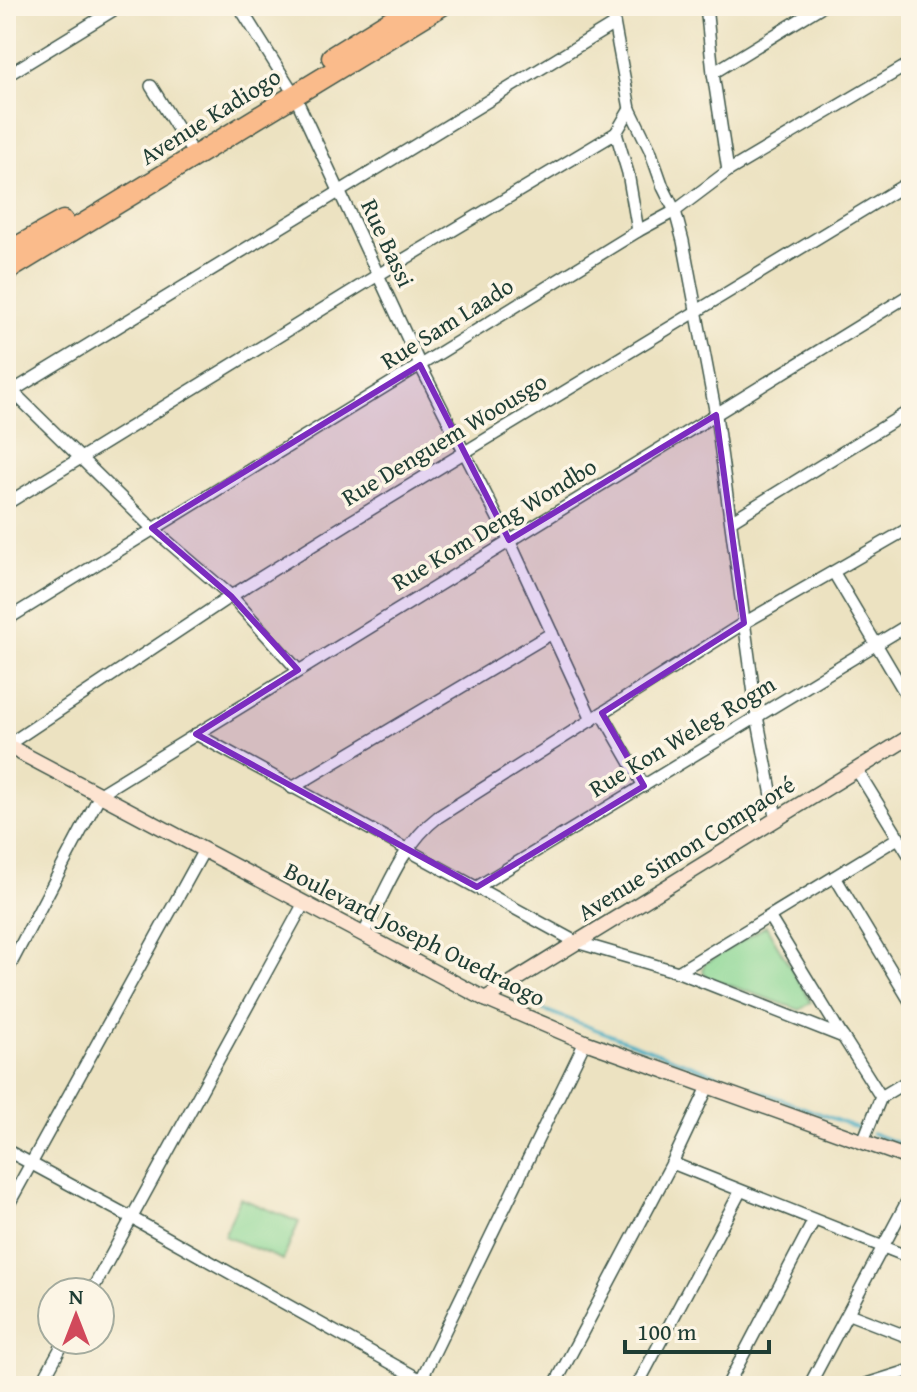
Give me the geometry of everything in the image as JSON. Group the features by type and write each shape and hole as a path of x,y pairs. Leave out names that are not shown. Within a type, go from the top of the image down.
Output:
{"highway":[{"name":"Avenue Kadiogo","path":"6,271 414,6"},
{"name":"Avenue Kadiogo","path":"6,253 241,120 291,88 441,6"}],"street":[{"path":"6,76 120,6"},
{"name":"Rue Bassi","path":"239,6 291,88 420,365 509,540 552,633 597,716 644,786"},
{"path":"611,6 630,109 675,211 683,241 716,415 757,716 776,817"},
{"path":"706,6 728,171"},
{"path":"713,73 822,6"},
{"path":"298,670 231,596 152,528 8,391 614,24"},
{"name":"Rue Sam Laado","path":"6,620 675,211 728,171 911,63"},
{"path":"151,86 189,147"},
{"path":"6,504 616,133 630,109"},
{"path":"616,133 628,173 638,231"},
{"name":"Rue Denguem Woousgo","path":"6,745 231,596 911,181"},
{"name":"Rue Kom Deng Wondbo","path":"101,793 911,294"},
{"path":"731,521 911,410"},
{"path":"363,935 417,835 438,817 744,623 911,527"},
{"path":"834,573 911,703"},
{"name":"Rue Kon Weleg Rogm","path":"477,887 911,623"},
{"path":"292,788 552,633"},
{"path":"196,734 576,942 678,972 843,1037"},
{"name":"Avenue Simon Compaoré","path":"485,999 911,736"},
{"name":"Boulevard Joseph Ouedraogo","path":"6,745 485,999 585,1042 911,1159"},
{"path":"857,770 911,858"},
{"path":"6,973 101,793"},
{"path":"678,972 898,838"},
{"path":"6,1209 204,850"},
{"path":"835,877 911,1003"},
{"path":"100,1276 304,903"},
{"path":"770,918 881,1097"},
{"path":"6,1150 423,1384 585,1042"},
{"path":"863,1141 881,1097 911,1079"},
{"path":"554,1386 672,1163 708,1087"},
{"path":"672,1163 911,1258"},
{"path":"637,1386 740,1192"},
{"path":"809,1386 911,1194"},
{"path":"727,1386 814,1220"},
{"path":"849,1314 911,1338"},
{"path":"40,1386 56,1356"},
{"path":"860,1386 911,1370"}],"highlighted area":[{"path":"420,365 509,540 716,415 744,623 602,713 644,786 477,887 196,734 298,670 231,596 152,528"}],"green space":[{"path":"766,926 811,1002 800,1010 706,977 703,971 704,964"},
{"path":"240,1198 299,1222 283,1260 224,1236"}],"waterway":[{"path":"515,999 858,1128"},
{"path":"872,1133 911,1148"}]}
